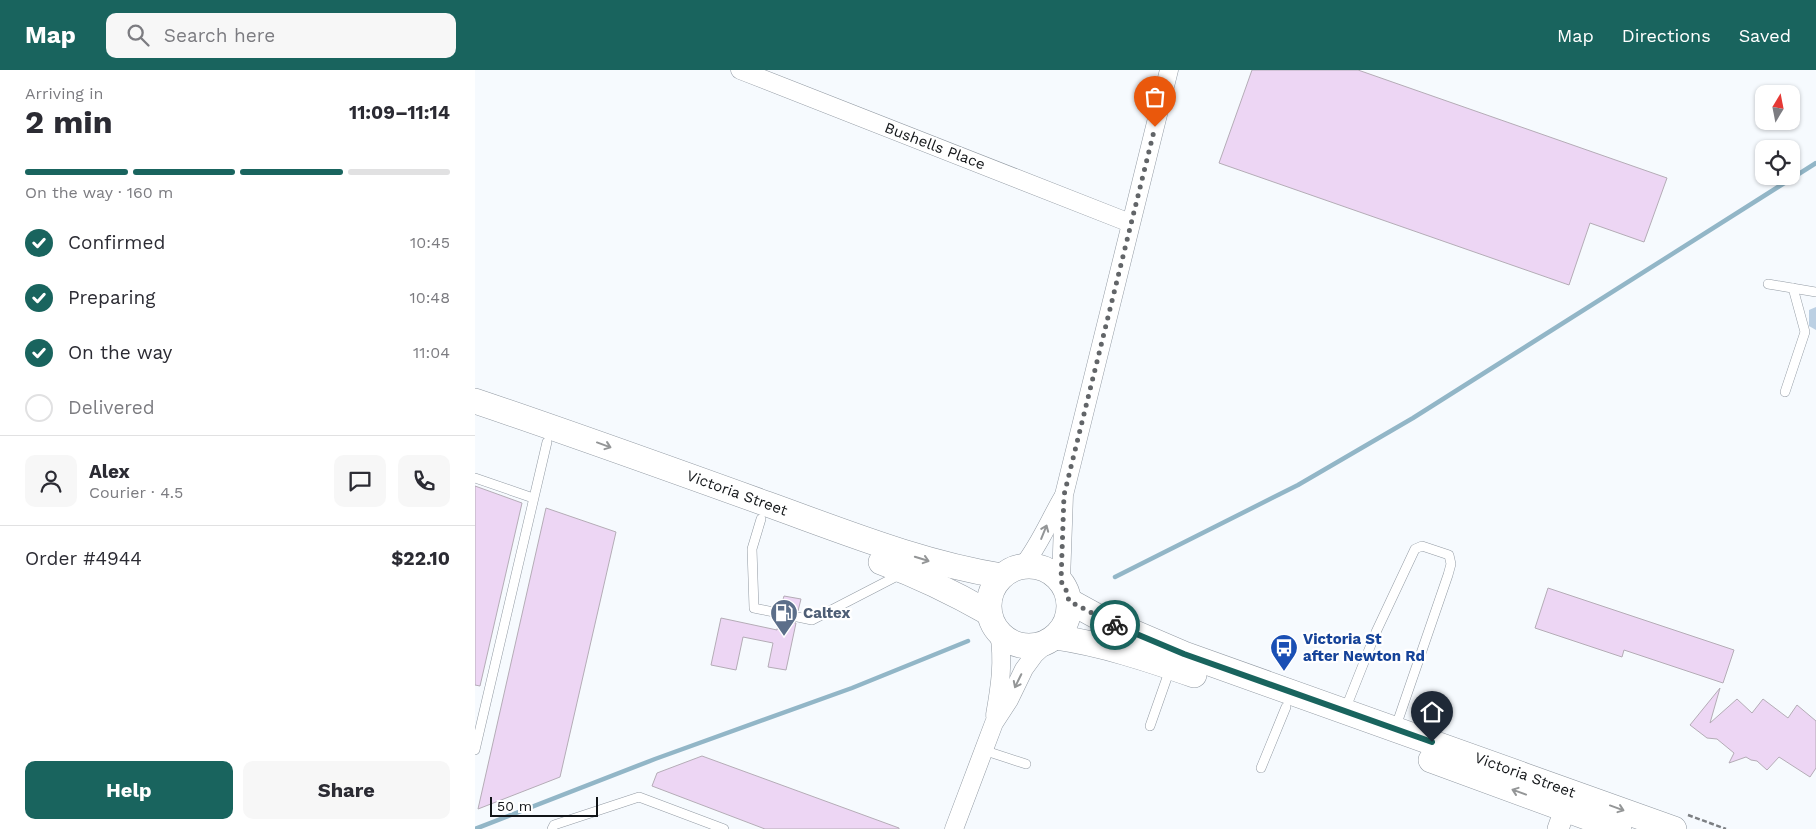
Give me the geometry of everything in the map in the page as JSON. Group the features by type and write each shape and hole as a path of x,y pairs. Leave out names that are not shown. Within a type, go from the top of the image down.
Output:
{"main road":[{"name":"Victoria Street","path":"475,401 585,438 884,546 965,570 1012,571"},
{"name":"Victoria Street","path":"475,418 547,442 906,572 958,595 994,623"},
{"path":"1033,566 1043,569 1053,574 1065,591 1069,614 1064,627 1051,640 1027,647 1018,645 1007,640 994,623 989,600 991,593 994,587 1012,571 1033,566"},
{"name":"Victoria Street","path":"1065,591 1100,618 1148,639 1395,729 1565,810 1674,829"},
{"name":"Victoria Street","path":"1051,640 1086,642 1171,667 1619,829"}],"street":[{"name":"Bushells Place","path":"740,70 1130,223"},
{"path":"1065,591 1064,495 1169,70"},
{"path":"1012,571 1041,539 1049,520 1064,495"},
{"path":"994,623 1001,646 1001,678 994,723"},
{"path":"954,829 994,723 1009,700 1024,669 1035,654 1051,640"}],"lane":[{"path":"1768,284 1816,292"},
{"path":"1785,392 1805,332 1793,288"},
{"path":"475,750 547,442"},
{"path":"475,478 533,498"},
{"path":"761,519 753,548 754,608 812,620 906,572"},
{"path":"1345,711 1376,632 1415,549 1422,546 1449,555 1451,564 1448,575 1395,729"},
{"path":"1151,726 1171,667"},
{"path":"1261,768 1285,707"},
{"path":"983,750 1026,764"},
{"path":"552,829 554,825 639,797 724,829"}],"shaded area":[{"path":"1816,307 1816,330 1809,326 1809,310"}],"building":[{"path":"1252,70 1358,70 1667,178 1644,242 1590,223 1569,285 1219,163"},
{"path":"475,486 522,503 480,686 475,685"},
{"path":"546,508 616,532 560,777 478,809"},
{"path":"1548,588 1734,650 1723,683 1624,650 1622,657 1535,628"},
{"path":"784,596 801,599 798,611 781,607"},
{"path":"721,618 777,630 779,620 796,623 786,670 768,667 773,643 743,637 736,670 711,665"},
{"path":"1720,688 1710,723 1737,699 1752,713 1763,699 1788,718 1797,705 1816,721 1816,768 1810,777 1779,757 1767,770 1757,761 1746,757 1729,763 1734,753 1717,739 1707,738 1690,725"},
{"path":"702,756 899,829 765,829 652,786 657,773"}],"waterway":[{"path":"1115,577 1298,485 1413,418 1816,163"},
{"path":"475,829 655,759 852,688 968,641"}],"way so far":[{"path":"1115,625 1069,601 1061,581 1064,495 1155,127"}],"place":[{"name":"Caltex","path":"784,637"},
{"name":"Victoria St after Newton Rd","path":"1284,672"}],"route":[{"path":"1115,625 1184,654 1432,742"}]}
